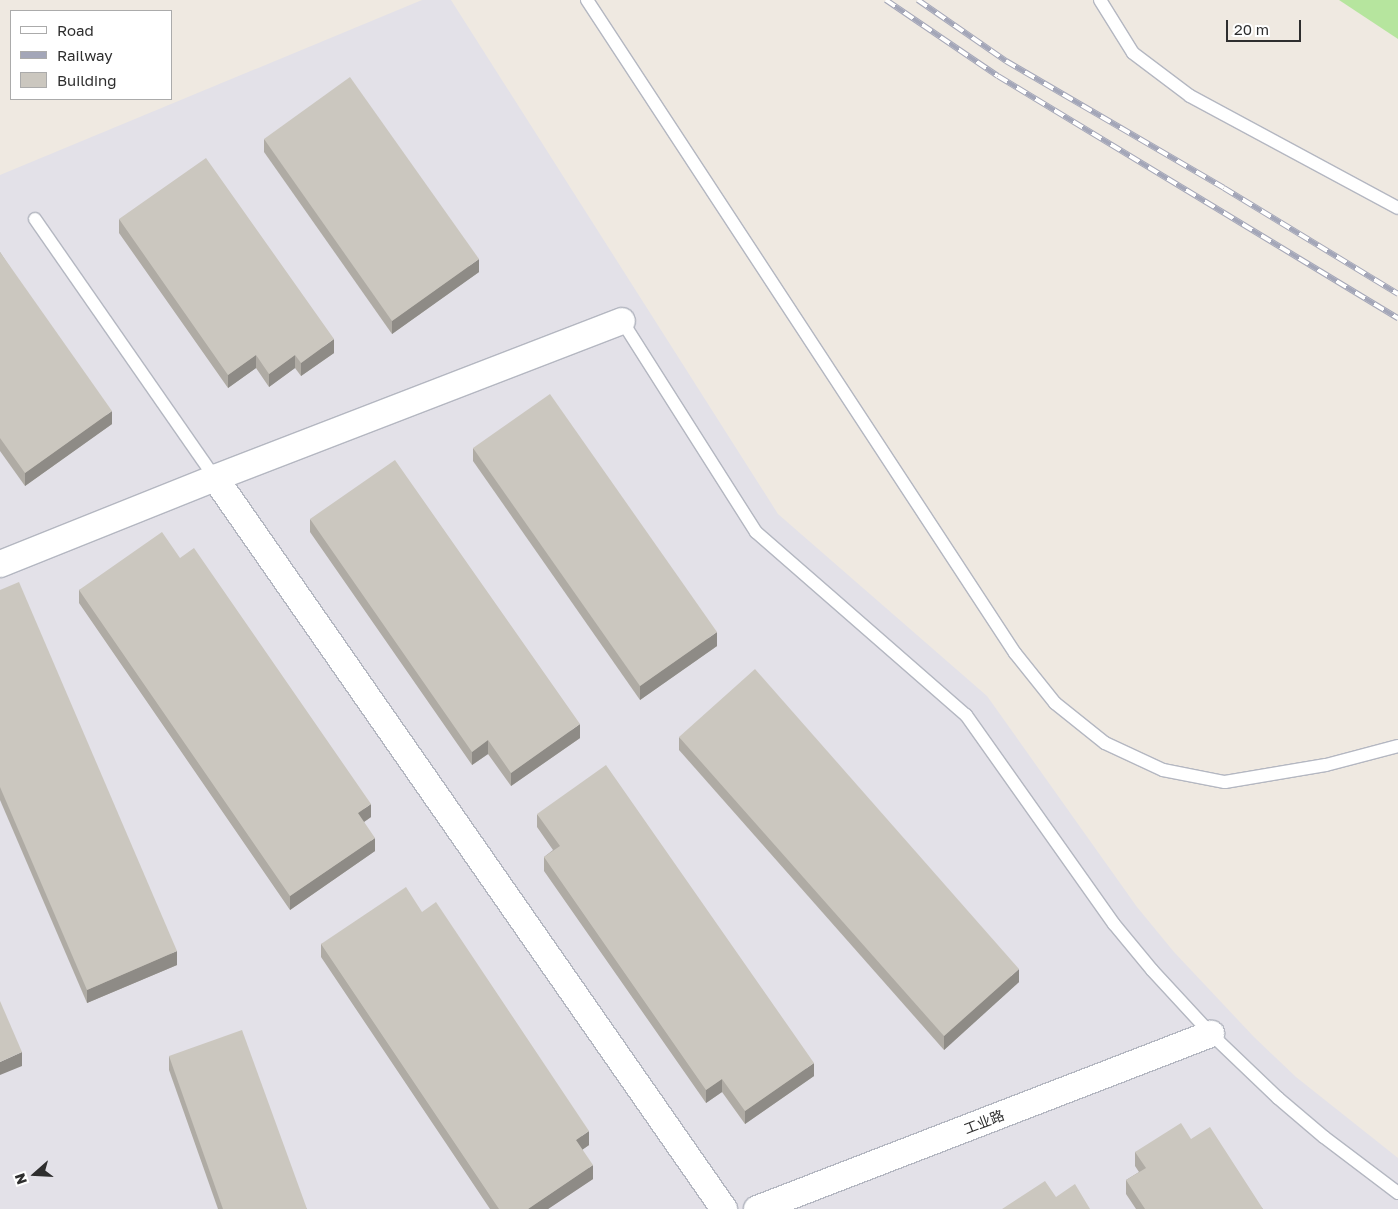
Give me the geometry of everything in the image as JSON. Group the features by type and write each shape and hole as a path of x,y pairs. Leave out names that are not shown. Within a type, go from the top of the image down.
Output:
{"street":[{"path":"0,564 215,478 622,321"},
{"path":"215,478 724,1209"},
{"name":"工业路","path":"757,1209 1211,1034"}],"lane":[{"path":"587,0 1015,653 1054,703 1105,743 1163,770 1225,782 1326,766 1398,746"},
{"path":"1100,0 1133,53 1190,96 1398,208"},
{"path":"35,219 215,478"},
{"path":"622,321 756,532 966,715 1114,924 1152,970 1211,1034 1278,1098 1324,1137 1398,1193"}],"shaded area":[{"path":"422,0 451,0 778,514 987,696 1137,907 1174,952 1254,1037 1296,1077 1398,1158 1398,1209 0,1209 0,175"}],"green space":[{"path":"1339,0 1398,0 1398,39"}],"building":[{"path":"350,77 479,259 392,321 264,139"},
{"path":"206,158 334,339 301,363 295,355 269,374 256,355 228,375 119,219"},
{"path":"0,252 112,411 25,473 0,438"},
{"path":"550,394 717,632 640,686 473,448"},
{"path":"395,460 580,724 511,773 488,740 472,752 310,519"},
{"path":"162,532 180,558 194,548 371,804 358,813 375,838 290,896 79,590"},
{"path":"19,582 177,951 87,990 0,787 0,590"},
{"path":"755,669 1019,969 944,1036 679,737"},
{"path":"606,765 814,1063 745,1111 722,1079 706,1090 544,857 560,846 537,814"},
{"path":"406,887 422,912 436,902 589,1131 576,1140 593,1165 528,1209 499,1209 321,944"},
{"path":"0,1001 22,1052 0,1062"},
{"path":"242,1030 307,1209 223,1209 169,1056"},
{"path":"1181,1123 1191,1139 1210,1127 1263,1209 1145,1209 1126,1180 1146,1168 1135,1152"},
{"path":"1045,1181 1056,1197 1075,1184 1090,1209 1002,1209"}],"railway":[{"path":"886,0 998,76 1398,318"},
{"path":"918,0 1006,61 1224,188 1398,294"}]}
